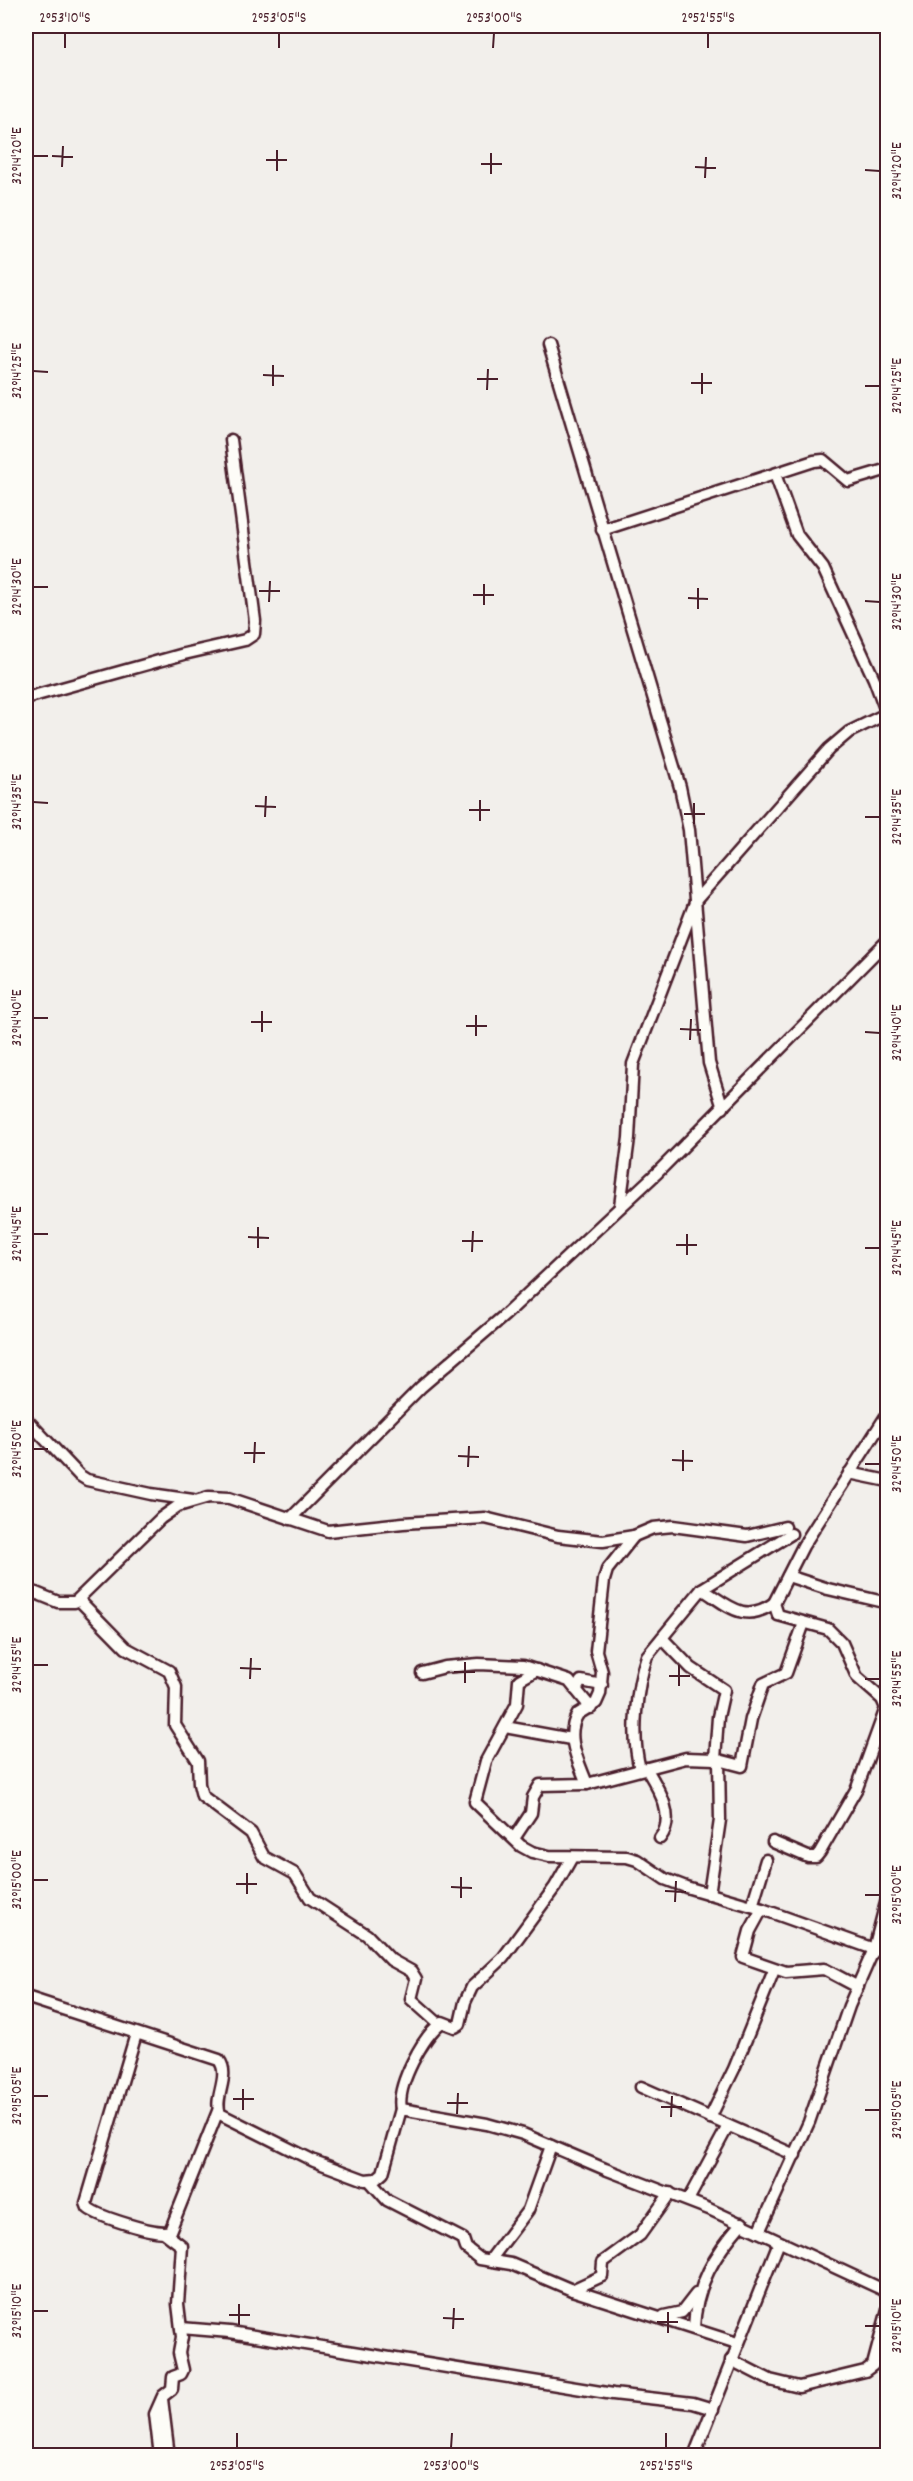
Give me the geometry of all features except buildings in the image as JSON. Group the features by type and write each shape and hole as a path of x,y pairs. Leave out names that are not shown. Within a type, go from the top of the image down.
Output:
{"street":[{"path":"548,345 680,787 689,830 709,1063 723,1108"},
{"path":"26,698 184,654 244,640 254,634 254,610 231,441"},
{"path":"602,530 819,460 826,462 848,481 888,469"},
{"path":"620,1206 629,1138 633,1064 696,900 829,749 849,732 887,713 874,679 823,568 797,535 775,474"},
{"path":"290,1519 421,1387 505,1315 723,1108 888,940"},
{"path":"702,1589 744,1614 759,1612 774,1603 802,1546 888,1413"},
{"path":"26,1419 79,1475 87,1480 151,1494 196,1500"},
{"path":"849,1473 888,1481"},
{"path":"26,1589 58,1602 79,1600 161,1518 178,1506 208,1497 229,1498 328,1531 485,1518 581,1539 603,1540 634,1536 653,1528 673,1526 747,1536 788,1531 702,1589 647,1656 642,1670 637,1737 643,1768 661,1793 667,1819 667,1828 660,1838"},
{"path":"587,1784 571,1738 578,1714 591,1707 599,1699 602,1685 602,1672 597,1651 604,1580 608,1569 634,1536"},
{"path":"788,1576 828,1589 888,1603"},
{"path":"79,1600 126,1648 169,1671 176,1687 175,1725 196,1756 202,1796 251,1833 258,1842 264,1857 295,1874 310,1898 321,1908 367,1935 391,1960 411,1971 416,1979 411,1999 439,2024"},
{"path":"773,1842 808,1857 816,1857 857,1788 885,1712 882,1699 853,1671 842,1643 828,1629 778,1615 774,1603"},
{"path":"515,1837 531,1811 531,1802 538,1786 587,1784 686,1758 717,1760 739,1767 744,1764 757,1698 765,1681 786,1673 804,1623"},
{"path":"662,1638 691,1668 724,1690 718,1717 717,1760 720,1820 709,1894"},
{"path":"422,1673 445,1667 498,1663 537,1670 569,1681 591,1707"},
{"path":"537,1670 519,1680 517,1704 486,1761 475,1802 515,1837 521,1846 532,1852 572,1857 627,1857 637,1860 665,1879 757,1907 888,1954"},
{"path":"576,1690 581,1681 602,1685"},
{"path":"505,1727 571,1738"},
{"path":"370,2181 383,2173 401,2109 400,2094 411,2068 439,2024 444,2022 455,2026 460,2024 465,2002 472,1987 503,1958 550,1895 572,1857"},
{"path":"766,1860 757,1907 743,1957 774,1970 791,1973 817,1968 858,1987"},
{"path":"759,2232 795,2155 874,1949 888,1895"},
{"path":"710,2118 734,2069 774,1970"},
{"path":"26,1997 219,2060 223,2071 218,2110 172,2228 165,2233"},
{"path":"136,2034 86,2203 91,2210 98,2213 141,2229 165,2233 182,2246 178,2304 181,2328 179,2354 183,2372 174,2376 172,2389 162,2399 155,2416 160,2456"},
{"path":"641,2087 795,2155"},
{"path":"401,2109 487,2124 523,2134 742,2223 888,2292"},
{"path":"218,2110 222,2116 274,2142 370,2181 387,2200 459,2236 466,2248 480,2259 511,2264 572,2290 660,2316 737,2343"},
{"path":"688,2200 728,2126"},
{"path":"491,2259 528,2210 551,2145"},
{"path":"572,2290 602,2276 603,2262 640,2235 670,2193"},
{"path":"660,2316 682,2312 698,2291 717,2254 742,2223"},
{"path":"694,2456 779,2242"},
{"path":"694,2327 698,2291"},
{"path":"731,2360 770,2380 799,2387 815,2385 842,2375 865,2371 873,2365 888,2309"},
{"path":"181,2328 230,2332 613,2394 693,2403 713,2409"},
{"path":"162,2399 169,2456"}]}
